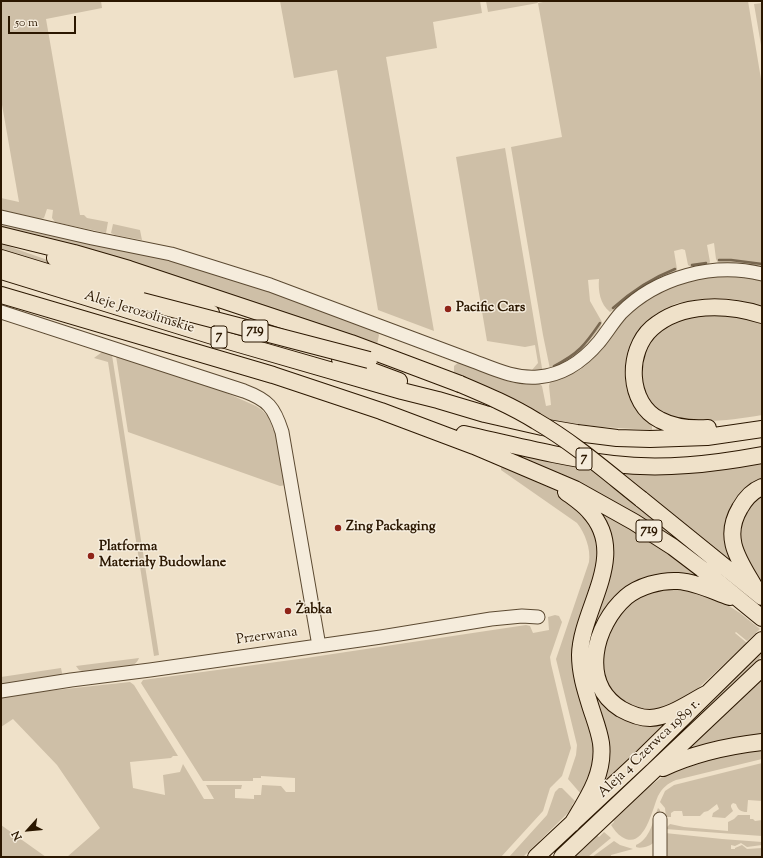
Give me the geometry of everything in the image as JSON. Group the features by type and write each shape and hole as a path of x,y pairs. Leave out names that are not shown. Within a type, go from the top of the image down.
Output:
{"main road":[{"path":"1,235 74,253 129,269 344,341 460,384"},
{"path":"1,239 389,376 438,400"},
{"name":"719","path":"1,258 142,301 460,384 512,407 537,421 590,458 761,596"},
{"name":"Aleje Jerozolimskie","path":"1,271 247,346 438,400"},
{"name":"Aleje Jerozolimskie","path":"1,295 273,375 409,421"},
{"path":"762,315 718,306 686,311 666,318 652,328 643,339 636,356 634,370 635,387 641,400 649,412 659,420 673,426 696,428 724,427 762,429"},
{"name":"7","path":"438,400 485,414 542,427 617,438 676,439 707,437 762,429"},
{"name":"719","path":"409,421 474,446 575,489 634,522 673,547 762,618"},
{"name":"7","path":"409,421 543,452 614,464 683,465 721,462 762,455"},
{"path":"545,476 589,511 601,531 606,553 602,578 583,635 580,656 584,686 601,742 601,765 594,786 572,824"},
{"path":"761,596 736,555 731,534 736,514 744,500 755,490 762,487"},
{"path":"708,693 668,714 650,718 630,714 616,706 608,698 601,687 597,675 595,660 600,637 610,616 627,596 652,584 677,581 696,585 743,602"},
{"name":"Aleja 4 Czerwca 1989 r.","path":"536,857 641,758 760,642"},
{"name":"Aleja 4 Czerwca 1989 r.","path":"562,857 762,668"},
{"path":"651,774 679,760 713,750 762,742"}],"street":[{"path":"1,217 171,254 194,261 270,285 473,361 522,377 537,377 552,374 568,369 579,362 600,341 612,323 622,312 638,298 663,284 686,276 714,270 738,270 762,274"},
{"path":"1,312 244,391 267,402 276,414 282,432 319,646"},
{"name":"Przerwana","path":"1,691 382,637 490,618 522,616 538,617"},
{"path":"660,819 660,857"}],"shaded area":[{"path":"1,1 101,1 102,8 46,19 80,215 84,215 87,218 108,222 106,233 55,222 52,218 53,210 47,209 44,218 41,219 1,210 1,198 19,202 1,99"},
{"path":"280,1 480,1 482,13 433,22 437,48 386,57 434,331 378,310 337,70 294,78"},
{"path":"486,1 537,1 538,3 488,12"},
{"path":"548,1 748,1 762,85 762,268 749,265 718,263 714,243 707,245 710,262 708,265 692,268 688,265 685,250 682,249 674,251 677,269 676,272 636,292 610,312 600,297 599,279 588,280 590,301 602,322 600,328 578,355 550,369 511,147 562,137 538,3"},
{"path":"762,3 762,51 754,4"},
{"path":"505,148 542,368 542,370 532,372 538,363 535,345 525,347 487,341 456,157"},
{"path":"1,221 169,260 269,291 376,330 379,335 377,345 359,338 1,230"},
{"path":"113,224 140,230 142,240 111,233"},
{"path":"1,244 8,246 135,291 1,252"},
{"path":"728,276 762,279 762,306 718,298 677,303 664,310 645,325 632,345 627,356 625,368 625,380 629,398 636,410 652,426 652,430 601,427 553,421 527,405 501,392 454,372 454,366 460,361 508,381 528,384 539,383 542,386 546,406 551,405 550,382 574,373 588,364 629,313 644,301 670,287 688,281 701,278"},
{"path":"710,312 734,314 762,323 762,415 715,421 677,419 658,409 651,402 646,393 641,375 641,365 644,352 654,336 664,327 680,319"},
{"path":"102,352 112,355 159,655 154,656 108,362 94,358"},
{"path":"116,356 222,391 262,410 269,418 273,430 276,430 286,485 280,486 128,432"},
{"path":"508,451 594,470 762,606 762,610 507,453"},
{"path":"762,464 762,479 745,488 738,495 728,513 725,523 724,532 726,545 733,562 732,564 620,473 698,473"},
{"path":"501,467 555,490 567,498 592,524 600,557 580,624 595,742 595,768 581,794 568,779 576,755 577,745 556,659 589,562 588,547 583,531 577,523 501,470"},
{"path":"762,491 762,583 747,566 737,530 752,498"},
{"path":"593,508 654,541 704,577 688,577 608,607 600,697 671,719 604,787 586,669 590,628 606,579"},
{"path":"675,586 715,597 740,613 760,629 747,641 736,632 735,633 747,643 693,693 665,710 643,712 614,698 608,691 600,663 609,622 639,594"},
{"path":"555,615 559,616 562,622 550,657 571,748 562,776 550,788 543,811 501,857 67,857 100,828 57,765 13,719 1,727 1,696 130,682 134,685 178,756 130,762 133,788 165,795 163,775 180,772 183,764 204,799 214,799 206,785 242,785 241,789 235,789 235,798 254,799 254,795 261,795 262,785 281,786 286,792 295,792 295,778 261,776 261,778 253,778 253,781 203,781 141,683 143,680 306,658 526,625 530,626 533,633 549,630 548,617"},
{"path":"762,650 762,656 599,812 596,808"},
{"path":"139,658 135,664 128,667 85,672 79,670 76,666"},
{"path":"61,668 63,678 1,688 1,677"},
{"path":"762,679 762,738 690,749 691,746"},
{"path":"762,747 762,759 676,780 668,784 663,788 658,796 646,827 636,838 630,840 622,837 611,825 614,822 613,819 646,790 682,765"},
{"path":"762,763 762,801 748,800 747,812 743,812 736,804 733,803 731,807 733,811 725,818 712,817 713,813 719,809 717,804 700,816 683,816 682,811 674,811 671,813 671,817 666,817 665,808 660,802 665,791 674,785"},
{"path":"559,788 562,788 575,801 572,805 574,807 523,857 509,857 547,815 555,792"},
{"path":"658,808 660,810 654,842 646,847 636,847 636,845 645,839 648,834"},
{"path":"738,815 750,815 750,819 755,821 762,820 762,836 665,829 670,824 684,827 728,831 728,822"},
{"path":"1,825 46,857 1,857"},
{"path":"604,832 611,838 588,857 574,857 596,835 599,837"},
{"path":"665,833 762,842 762,845 747,847 741,843 735,846 731,845 731,849 735,849 742,845 747,849 762,848 762,857 667,857 667,854 665,853"},
{"path":"614,841 620,845 633,849 611,855 611,857 592,857"}],"waterway":[{"path":"719,260 762,264"},
{"path":"692,265 706,263"},
{"path":"613,308 642,286 658,276 675,269"},
{"path":"554,366 575,353 590,337 600,323"}],"place":[{"name":"Pacific Cars","path":"448,309"},
{"name":"Zing Packaging","path":"338,528"},
{"name":"Platforma Materiały Budowlane","path":"91,556"},
{"name":"Żabka","path":"288,611"}]}
